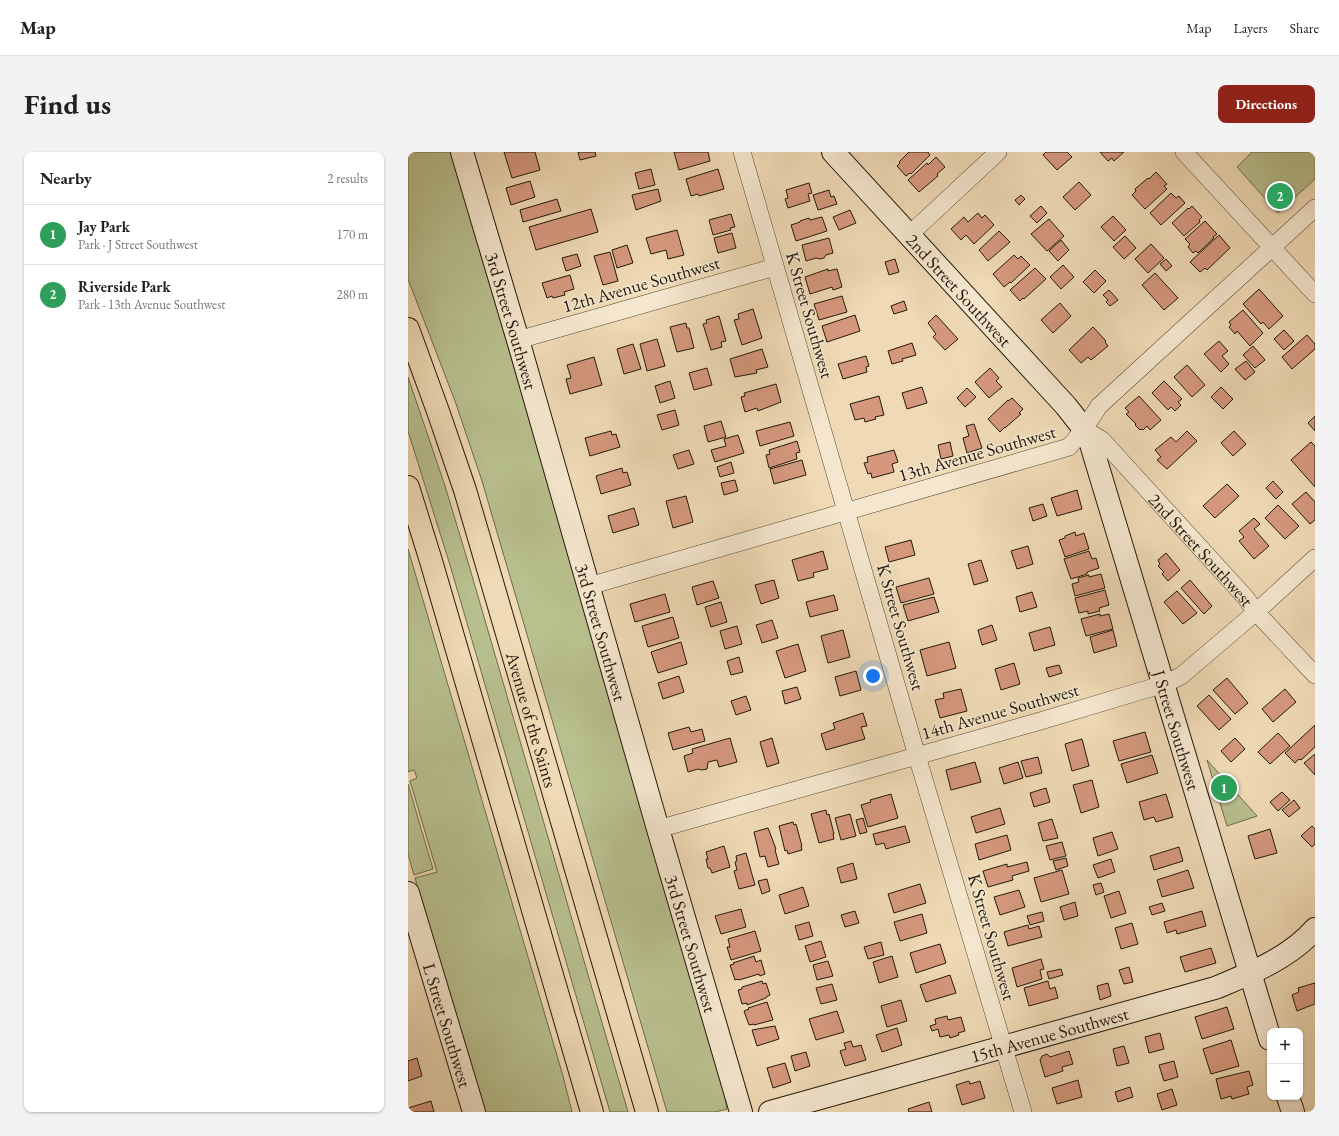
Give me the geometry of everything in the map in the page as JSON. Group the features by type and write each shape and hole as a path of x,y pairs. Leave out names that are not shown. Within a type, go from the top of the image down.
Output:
{"highway":[{"name":"Avenue of the Saints","path":"408,329 439,414 469,504 645,1107"},
{"path":"408,487 592,1112"}],"street":[{"name":"3rd Street Southwest","path":"462,152 518,340 658,829 741,1112"},
{"name":"K Street Southwest","path":"742,152 917,756 1023,1112"},
{"name":"2nd Street Southwest","path":"833,152 1061,400 1087,436 1102,440 1246,598 1256,612 1315,675"},
{"path":"909,235 998,152"},
{"path":"1184,152 1315,294"},
{"name":"13th Avenue Southwest","path":"589,586 1069,448 1087,436 1099,406 1315,208"},
{"name":"12th Avenue Southwest","path":"518,340 775,267"},
{"name":"J Street Southwest","path":"1087,436 1164,684 1267,1029"},
{"name":"14th Avenue Southwest","path":"658,829 1045,720 1164,684 1181,676 1256,612 1315,558"},
{"name":"L Street Southwest","path":"409,899 474,1112"},
{"name":"15th Avenue Southwest","path":"770,1112 1214,988 1250,974 1281,958 1304,941 1315,929"},
{"path":"1289,1100 1292,1112"}],"green space":[{"path":"408,152 452,152 724,1092 727,1109 715,1112 667,1112 482,481 455,401 408,279"},
{"path":"1252,152 1315,152 1315,179 1278,213 1237,167"},
{"path":"408,377 445,486 468,562 628,1112 610,1112 450,565 408,431"},
{"path":"408,549 563,1076 572,1112 485,1112 415,878 437,872 410,781 417,778 414,770 408,772"},
{"path":"1207,760 1257,816 1227,826"},
{"path":"408,784 433,869 414,875 408,854"}],"building":[{"path":"504,152 535,152 540,170 512,178"},
{"path":"578,152 595,152 596,156 580,160"},
{"path":"674,152 708,152 710,161 679,170"},
{"path":"909,152 928,152 930,155 911,174 910,173 906,176 897,166"},
{"path":"1046,152 1067,152 1072,157 1057,170 1043,155"},
{"path":"1100,152 1124,152 1114,161 1112,158 1108,161"},
{"path":"936,157 945,167 937,174 938,176 919,192 908,180"},
{"path":"651,169 655,185 639,189 635,173"},
{"path":"718,169 724,189 699,196 698,194 691,196 686,179"},
{"path":"1156,172 1167,184 1164,186 1167,189 1145,209 1132,195 1136,191 1135,189"},
{"path":"530,181 535,197 511,205 506,188"},
{"path":"1079,182 1091,195 1075,210 1063,197"},
{"path":"809,183 812,193 808,194 810,201 788,208 785,199 788,198 786,190"},
{"path":"658,189 661,201 636,210 632,195"},
{"path":"829,190 831,197 834,196 837,204 818,210 813,195"},
{"path":"1171,193 1176,198 1179,196 1185,203 1161,225 1150,213"},
{"path":"1021,195 1025,199 1019,205 1015,200"},
{"path":"557,199 561,211 523,222 520,210"},
{"path":"1041,206 1047,213 1037,223 1030,216"},
{"path":"1192,206 1202,217 1199,220 1200,222 1184,236 1172,223"},
{"path":"591,209 598,232 536,250 529,227"},
{"path":"850,210 856,223 839,230 833,217"},
{"path":"978,213 982,218 985,215 994,225 974,244 966,235 961,240 951,229 964,217 968,222"},
{"path":"731,214 735,227 730,228 731,230 713,235 709,220"},
{"path":"1113,216 1126,230 1114,241 1101,227"},
{"path":"822,217 827,231 796,241 791,225 809,218 810,220"},
{"path":"1049,219 1064,236 1047,251 1031,234"},
{"path":"1205,221 1217,234 1198,253 1196,251 1193,253 1188,247 1190,244 1185,239"},
{"path":"677,230 684,255 668,259 666,250 651,254 646,238"},
{"path":"999,231 1010,242 988,261 979,250"},
{"path":"732,233 736,248 718,253 714,238"},
{"path":"1219,235 1230,248 1207,270 1205,268 1200,272 1190,262"},
{"path":"1125,236 1136,248 1124,259 1113,247"},
{"path":"829,238 833,253 826,255 824,258 816,258 806,261 802,245"},
{"path":"1061,240 1069,250 1058,261 1049,251"},
{"path":"1151,244 1164,258 1148,273 1135,259"},
{"path":"627,245 633,263 617,268 612,250"},
{"path":"610,252 618,281 603,285 594,256"},
{"path":"577,254 581,266 566,271 562,258"},
{"path":"1014,255 1018,259 1021,256 1030,265 1011,283 1010,282 1004,287 993,274"},
{"path":"895,259 899,272 889,275 885,262"},
{"path":"1166,259 1172,266 1166,271 1160,264"},
{"path":"1063,265 1074,277 1061,289 1050,277"},
{"path":"1035,268 1046,279 1020,301 1010,290"},
{"path":"828,269 828,271 837,269 842,287 833,290 832,287 810,294 805,277"},
{"path":"1095,270 1106,281 1094,293 1083,282"},
{"path":"1155,273 1178,298 1164,310 1142,285"},
{"path":"570,275 574,289 564,292 565,295 547,298 542,283"},
{"path":"1259,289 1283,316 1269,329 1263,322 1261,324 1243,304"},
{"path":"1109,290 1118,300 1110,306 1106,302 1108,300 1103,295"},
{"path":"842,296 847,312 819,320 814,304"},
{"path":"904,301 907,310 894,314 891,306"},
{"path":"1060,303 1071,316 1053,333 1041,320"},
{"path":"753,309 762,338 742,345 734,320 739,319 738,314"},
{"path":"1243,310 1263,333 1250,346 1237,331 1235,334 1229,327 1231,325 1229,322"},
{"path":"855,315 860,331 827,342 822,326"},
{"path":"936,315 958,339 945,350 933,337 936,334 928,323"},
{"path":"719,316 726,341 721,342 722,347 711,350 703,324 707,323 706,320"},
{"path":"686,323 687,328 689,328 694,348 677,352 670,327"},
{"path":"1093,327 1106,341 1105,342 1108,346 1091,360 1088,357 1081,363 1069,350"},
{"path":"1284,330 1294,341 1284,350 1274,339"},
{"path":"1307,335 1315,344 1315,349 1292,369 1282,357"},
{"path":"657,339 665,366 647,371 640,344"},
{"path":"1219,341 1228,351 1222,356 1229,364 1221,372 1204,354"},
{"path":"912,343 916,355 892,364 888,351"},
{"path":"633,344 641,369 624,374 617,349"},
{"path":"1253,346 1265,360 1255,368 1243,355"},
{"path":"762,349 768,367 756,370 757,373 735,377 730,359"},
{"path":"866,356 869,366 866,367 867,372 843,379 838,364"},
{"path":"594,357 602,385 570,394 566,379 571,378 567,365"},
{"path":"1246,361 1255,372 1245,380 1235,369"},
{"path":"1187,365 1205,385 1192,397 1174,377"},
{"path":"707,368 712,385 694,390 689,373"},
{"path":"990,368 999,378 996,381 1002,387 989,398 975,382"},
{"path":"670,381 675,398 660,403 655,386"},
{"path":"1164,381 1182,399 1178,402 1181,405 1175,411 1171,407 1168,410 1152,393"},
{"path":"776,384 781,402 758,411 757,408 745,412 741,397 745,396 744,393"},
{"path":"922,387 927,403 907,409 902,393"},
{"path":"1221,387 1233,399 1223,409 1211,397"},
{"path":"967,388 976,397 965,407 957,398"},
{"path":"879,396 884,415 875,417 876,419 865,422 864,418 855,420 850,404"},
{"path":"1139,396 1161,420 1150,430 1147,426 1143,430 1140,430 1126,414 1129,412 1125,408"},
{"path":"1012,398 1023,409 1019,413 1021,414 1000,432 988,419"},
{"path":"675,410 679,425 662,430 657,415"},
{"path":"1315,416 1315,431 1308,423"},
{"path":"721,421 726,437 708,442 704,426"},
{"path":"790,422 794,436 760,446 756,431"},
{"path":"974,424 982,448 967,453 963,438 969,436 966,426"},
{"path":"611,431 612,435 616,434 620,447 590,456 585,438"},
{"path":"1187,431 1197,441 1167,469 1157,460 1161,457 1155,450 1171,437 1176,442"},
{"path":"1234,431 1246,444 1233,456 1221,443"},
{"path":"738,435 744,453 715,462 711,450 726,446 724,439"},
{"path":"797,441 800,452 796,453 797,459 769,468 766,455 770,454 769,450"},
{"path":"950,442 953,456 941,459 938,445"},
{"path":"1311,442 1315,446 1315,487 1291,460"},
{"path":"689,450 694,464 678,469 673,455"},
{"path":"894,450 898,462 892,464 894,472 872,478 871,473 868,474 864,463 868,462 867,457"},
{"path":"802,460 806,475 774,484 770,469"},
{"path":"731,462 734,473 720,477 717,467"},
{"path":"622,468 623,473 627,472 631,485 601,494 596,476"},
{"path":"735,480 738,491 724,495 721,483"},
{"path":"1273,481 1283,492 1276,499 1266,488"},
{"path":"1227,484 1239,496 1215,518 1203,506"},
{"path":"1077,490 1082,509 1057,516 1051,498"},
{"path":"1306,492 1315,502 1315,520 1310,524 1292,504"},
{"path":"686,496 693,522 673,528 666,501"},
{"path":"1043,504 1047,516 1033,521 1029,508"},
{"path":"1278,505 1299,526 1285,539 1265,518"},
{"path":"634,508 639,525 613,533 608,516"},
{"path":"1254,518 1260,524 1254,529 1269,546 1254,559 1239,541 1244,537 1239,531"},
{"path":"1075,532 1076,536 1084,533 1089,549 1065,557 1059,540"},
{"path":"911,540 915,555 889,562 885,547"},
{"path":"1028,546 1033,564 1017,569 1011,551"},
{"path":"823,551 828,569 813,573 814,577 798,581 792,560"},
{"path":"1089,551 1092,559 1096,558 1099,568 1071,579 1064,559"},
{"path":"1166,553 1180,570 1168,581 1162,574 1164,572 1158,566 1160,564 1158,560"},
{"path":"981,560 988,581 974,585 968,564"},
{"path":"1101,574 1105,588 1075,596 1072,584 1079,582 1078,578"},
{"path":"929,578 934,594 901,603 896,587"},
{"path":"774,580 779,598 761,604 755,585"},
{"path":"1190,580 1212,606 1204,614 1181,588"},
{"path":"713,581 719,598 697,605 692,587"},
{"path":"1105,590 1109,605 1099,608 1100,611 1088,614 1088,611 1079,613 1075,598"},
{"path":"1177,591 1197,613 1183,624 1164,602"},
{"path":"1032,592 1037,607 1020,612 1016,597"},
{"path":"665,594 670,612 635,622 630,604"},
{"path":"834,595 838,610 810,617 806,602"},
{"path":"934,597 939,612 908,621 903,605"},
{"path":"721,602 727,622 711,627 705,607"},
{"path":"1100,614 1100,616 1109,614 1113,629 1086,636 1081,619"},
{"path":"673,617 679,638 648,647 642,626"},
{"path":"772,620 778,638 762,643 756,625"},
{"path":"992,625 997,640 982,645 978,630"},
{"path":"737,626 742,644 725,649 720,631"},
{"path":"1050,627 1055,645 1034,651 1029,633"},
{"path":"843,630 850,657 828,663 821,636"},
{"path":"1113,630 1117,646 1094,653 1090,637"},
{"path":"681,642 687,664 658,673 651,652"},
{"path":"949,642 956,668 927,676 920,650"},
{"path":"798,644 806,671 785,678 776,651"},
{"path":"739,657 743,672 731,675 727,661"},
{"path":"1014,663 1020,684 1001,690 995,669"},
{"path":"1059,665 1062,673 1049,677 1046,668"},
{"path":"856,671 861,690 840,696 835,677"},
{"path":"679,676 684,692 663,699 658,683"},
{"path":"1227,678 1248,703 1235,714 1213,690"},
{"path":"797,687 801,699 785,704 782,691"},
{"path":"961,689 967,711 940,718 935,700 944,698 943,693"},
{"path":"1285,689 1296,702 1273,722 1262,709"},
{"path":"1209,695 1231,719 1219,730 1197,706"},
{"path":"746,696 751,710 736,715 731,701"},
{"path":"863,713 867,726 861,727 865,739 826,750 821,734 835,729 833,723"},
{"path":"1315,725 1315,747 1301,760 1299,759 1295,763 1285,753"},
{"path":"689,727 691,732 702,729 705,741 673,750 668,733"},
{"path":"1145,732 1151,752 1119,761 1113,741"},
{"path":"1278,733 1290,746 1270,764 1258,752"},
{"path":"730,738 737,762 719,767 717,760 708,762 707,769 698,769 688,772 684,756 693,753 692,749"},
{"path":"772,738 779,763 767,767 760,742"},
{"path":"1235,738 1245,749 1231,762 1221,751"},
{"path":"1082,739 1089,766 1072,771 1065,744"},
{"path":"1315,754 1315,775 1304,763"},
{"path":"1152,755 1158,773 1127,783 1121,764"},
{"path":"1038,757 1042,773 1026,777 1021,761"},
{"path":"975,762 981,782 951,790 946,770"},
{"path":"1018,762 1023,778 1004,784 999,768"},
{"path":"1092,780 1099,807 1081,813 1073,785"},
{"path":"1046,788 1050,802 1034,807 1030,793"},
{"path":"1282,792 1290,800 1278,811 1270,802"},
{"path":"891,794 898,818 868,827 861,805 871,802 870,800"},
{"path":"1166,794 1173,817 1156,822 1154,817 1144,820 1139,802"},
{"path":"1294,800 1300,808 1289,817 1282,810"},
{"path":"1000,808 1005,824 976,833 971,817"},
{"path":"826,810 827,815 829,814 834,839 819,843 811,814"},
{"path":"850,814 856,836 841,840 835,818"},
{"path":"863,818 867,832 860,834 856,820"},
{"path":"1052,819 1058,838 1043,841 1038,823"},
{"path":"793,822 794,825 796,824 802,850 788,854 787,850 785,851 779,826"},
{"path":"905,826 910,842 886,849 884,843 876,845 873,834"},
{"path":"1312,826 1315,829 1315,844 1312,847 1301,836"},
{"path":"768,828 776,849 779,864 768,867 765,856 760,857 754,832"},
{"path":"1270,829 1277,853 1255,859 1248,836"},
{"path":"1112,832 1118,849 1098,856 1093,838"},
{"path":"1007,835 1011,850 979,860 975,844"},
{"path":"1062,842 1066,856 1050,860 1046,846"},
{"path":"724,846 730,867 712,873 710,868 708,868 706,852"},
{"path":"1179,847 1183,861 1154,870 1150,856"},
{"path":"746,853 755,885 739,889 734,871 737,870 735,862 737,861 736,856"},
{"path":"1066,858 1068,866 1056,870 1053,861"},
{"path":"1111,859 1115,872 1098,878 1093,865"},
{"path":"1027,862 1029,871 1012,876 1013,880 988,887 983,871 1007,864 1007,867"},
{"path":"853,863 857,879 841,883 837,868"},
{"path":"1062,870 1069,894 1041,902 1034,878"},
{"path":"1188,870 1194,888 1162,897 1157,880"},
{"path":"767,879 770,891 762,894 758,881"},
{"path":"1101,883 1104,892 1096,895 1093,885"},
{"path":"920,884 926,903 894,913 888,894"},
{"path":"803,887 809,906 785,914 779,895"},
{"path":"1019,890 1025,907 1000,915 994,897"},
{"path":"1119,891 1126,913 1111,918 1104,896"},
{"path":"1075,902 1078,916 1064,920 1060,907"},
{"path":"1162,903 1165,911 1152,915 1149,907"},
{"path":"741,909 746,927 721,934 715,916"},
{"path":"855,911 859,923 845,927 841,915"},
{"path":"1202,911 1206,926 1177,934 1176,930 1167,933 1164,922"},
{"path":"1042,912 1044,921 1030,925 1027,916"},
{"path":"922,914 927,933 900,941 894,922"},
{"path":"809,922 813,936 799,940 795,926"},
{"path":"1132,923 1138,944 1121,949 1115,928"},
{"path":"1028,925 1029,929 1039,926 1042,937 1008,946 1004,932"},
{"path":"755,931 761,951 731,960 727,947 730,947 728,939"},
{"path":"821,941 826,957 810,962 805,946"},
{"path":"881,942 884,955 868,959 864,947"},
{"path":"940,944 946,963 916,973 910,953"},
{"path":"1211,948 1216,963 1185,972 1180,957"},
{"path":"754,956 756,962 761,960 765,974 735,980 730,965"},
{"path":"892,956 898,977 879,983 873,962"},
{"path":"1041,959 1044,969 1040,970 1042,979 1017,987 1012,968"},
{"path":"828,961 833,976 817,980 813,965"},
{"path":"1129,967 1133,982 1124,984 1119,970"},
{"path":"1061,969 1063,975 1049,979 1047,972"},
{"path":"950,975 956,993 926,1002 920,985"},
{"path":"762,981 763,984 766,983 770,995 747,1005 747,1003 742,1004 738,990 742,989 742,987"},
{"path":"1048,981 1050,989 1055,987 1058,998 1029,1006 1024,988"},
{"path":"1108,983 1111,996 1100,1000 1097,986"},
{"path":"1315,983 1315,1004 1297,1011 1292,995 1299,992 1298,988"},
{"path":"832,984 837,1000 821,1004 816,988"},
{"path":"901,1000 907,1021 887,1027 881,1006"},
{"path":"767,1002 773,1020 749,1025 744,1011 749,1009 748,1008"},
{"path":"1227,1007 1234,1029 1202,1039 1195,1017"},
{"path":"837,1011 844,1032 816,1040 809,1019"},
{"path":"947,1016 948,1020 961,1017 965,1031 950,1038 949,1035 940,1037 938,1029 932,1031 930,1026 936,1024 935,1019"},
{"path":"775,1026 779,1039 757,1046 752,1030"},
{"path":"897,1028 902,1045 882,1052 876,1035"},
{"path":"1160,1033 1164,1049 1149,1053 1145,1037"},
{"path":"1231,1040 1239,1066 1211,1074 1203,1049"},
{"path":"851,1041 853,1047 861,1045 866,1060 845,1066 840,1051 846,1049 844,1043"},
{"path":"1124,1046 1129,1063 1117,1066 1113,1049"},
{"path":"1069,1051 1073,1064 1062,1067 1063,1071 1045,1077 1040,1060 1042,1056 1047,1054 1050,1057"},
{"path":"806,1052 810,1066 795,1071 791,1056"},
{"path":"417,1058 422,1076 408,1081 408,1061"},
{"path":"1174,1061 1178,1077 1164,1081 1159,1065"},
{"path":"785,1063 791,1082 773,1088 767,1068"},
{"path":"1249,1071 1253,1085 1247,1087 1249,1094 1232,1099 1231,1096 1221,1099 1216,1079"},
{"path":"1078,1080 1082,1097 1057,1104 1052,1088"},
{"path":"969,1081 970,1084 980,1081 985,1098 962,1105 956,1085"},
{"path":"1130,1087 1133,1097 1118,1102 1115,1092"},
{"path":"1172,1089 1177,1105 1162,1110 1157,1094"},
{"path":"431,1101 434,1112 408,1112 408,1108"},
{"path":"929,1102 932,1112 909,1112 908,1109"}],"place":[{"name":"Riverside Park","path":"1280,196"},
{"name":"Jay Park","path":"1224,788"}]}
